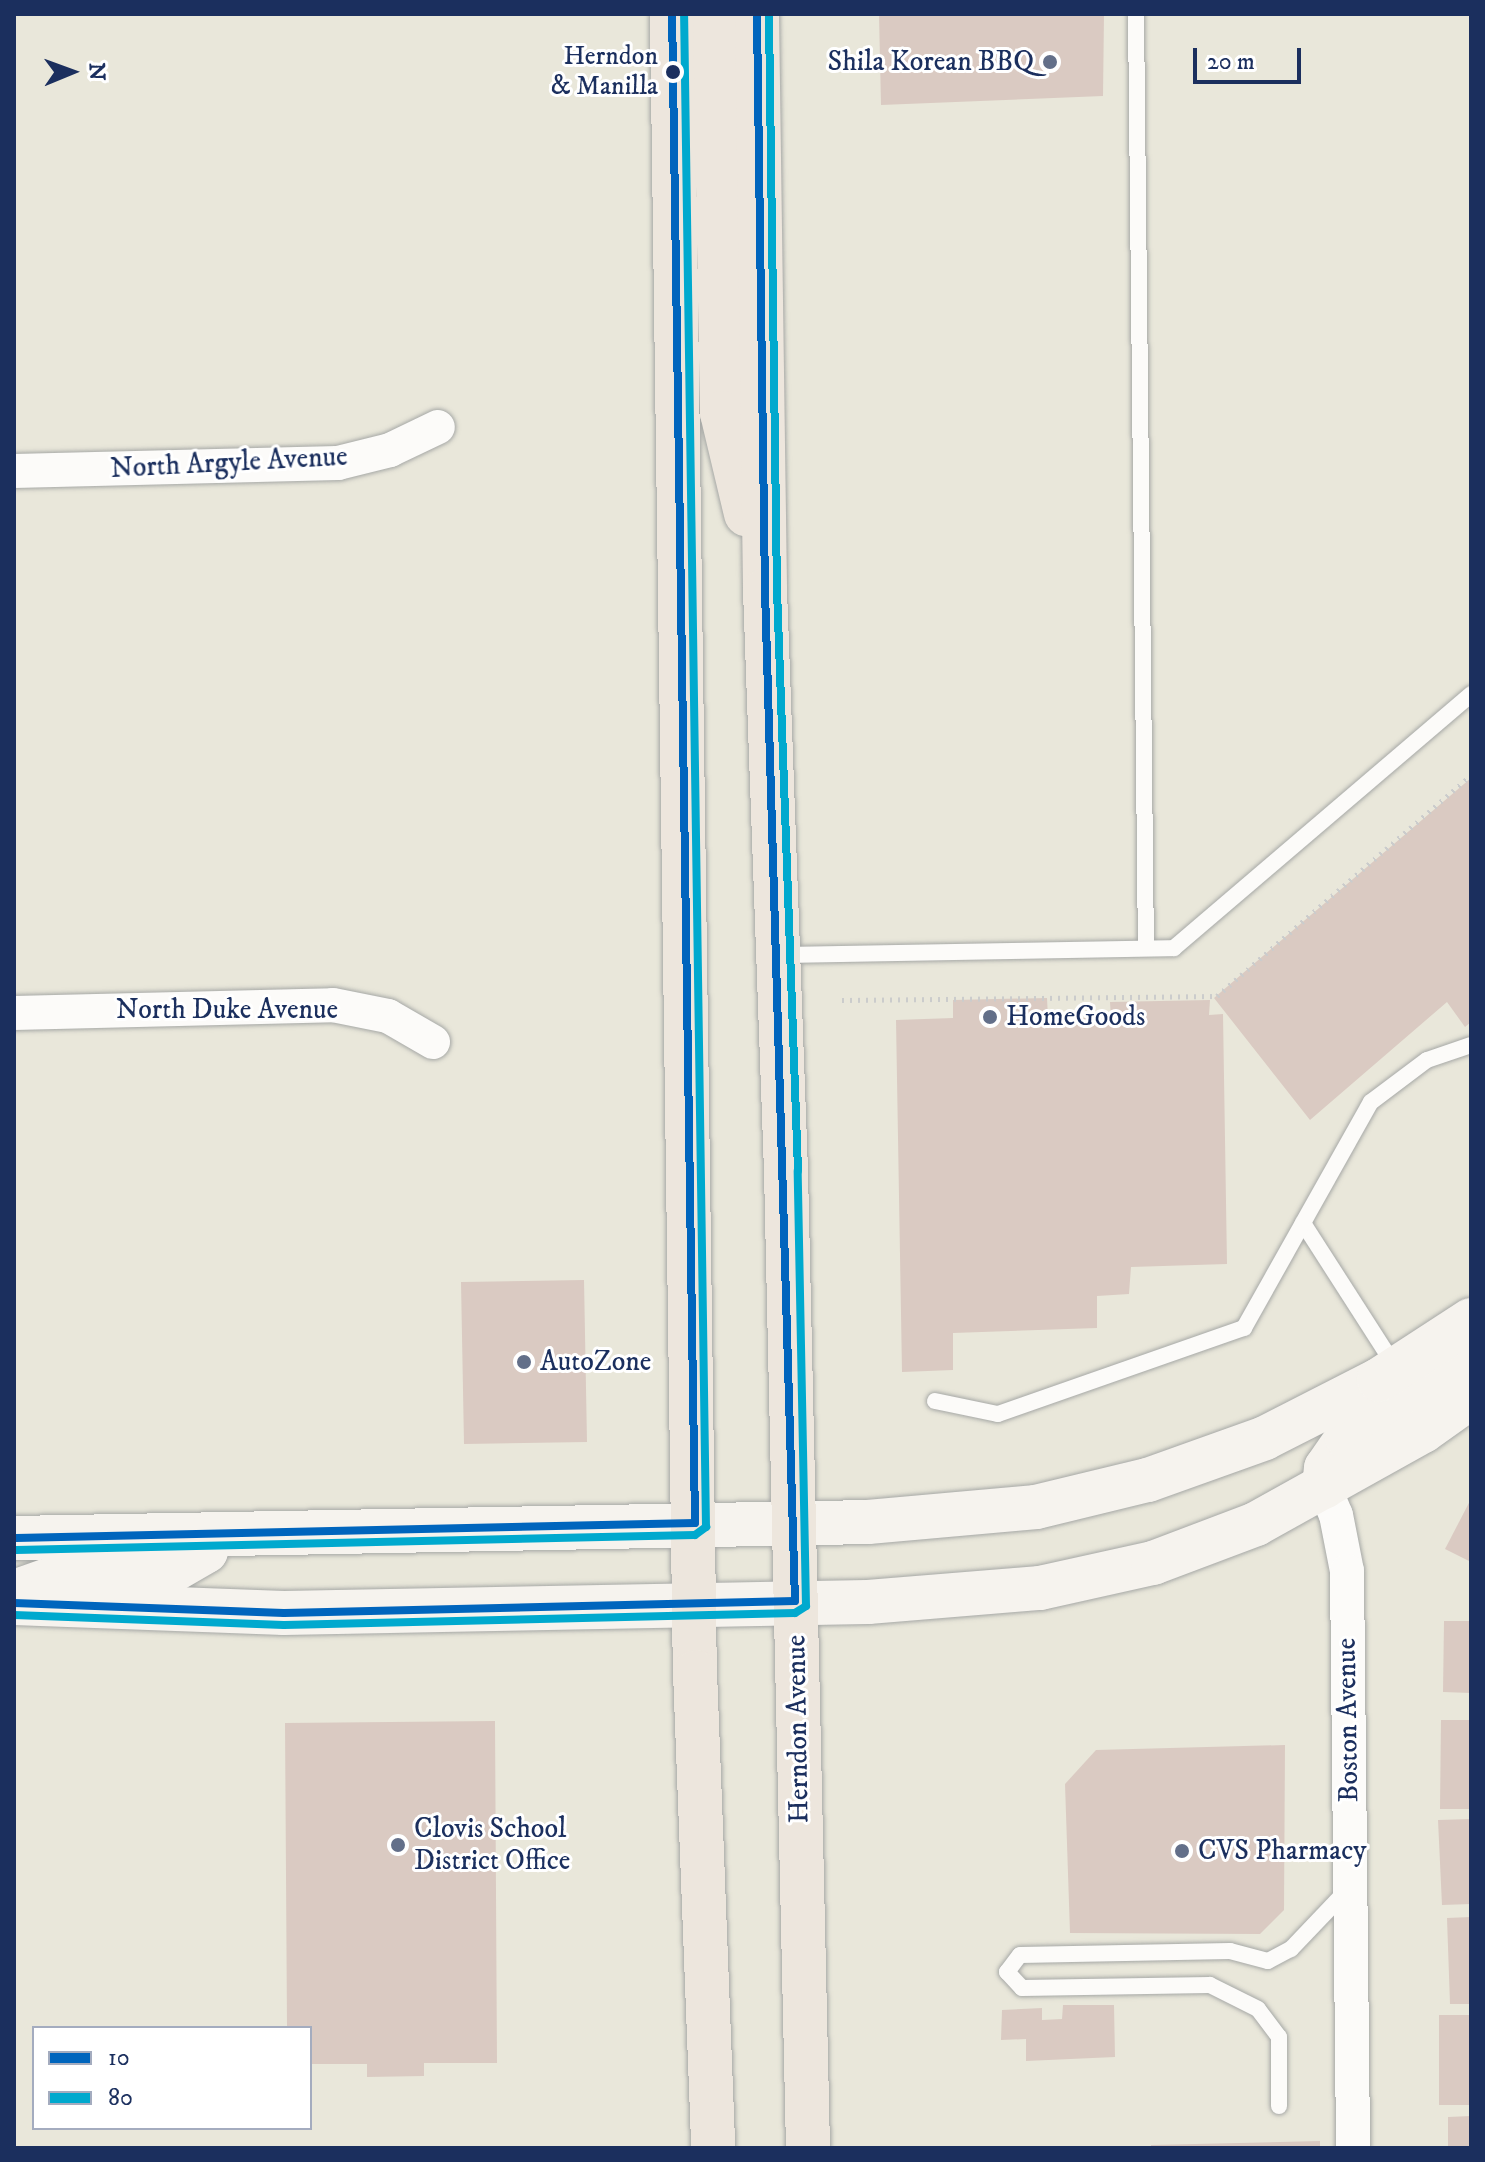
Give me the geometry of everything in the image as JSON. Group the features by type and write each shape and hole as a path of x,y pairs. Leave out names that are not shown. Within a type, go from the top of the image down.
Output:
{"main road":[{"path":"672,14 696,1603 713,2148"},
{"path":"715,14 722,413 765,590"},
{"name":"Herndon Avenue","path":"757,14 765,590 808,2148"},
{"path":"14,1538 793,1522 971,1515 1085,1497 1265,1438 1397,1369 1471,1320"},
{"path":"1324,1487 1326,1468 1347,1438 1471,1360"},
{"path":"14,1603 284,1613 985,1594 1082,1581 1211,1543 1324,1487 1471,1397"},
{"path":"14,1592 74,1571 172,1571 206,1551 210,1534"}],"street":[{"name":"North Argyle Avenue","path":"14,471 338,463 390,450 438,427"},
{"name":"North Duke Avenue","path":"14,1013 333,1005 388,1016 433,1042"},
{"name":"Boston Avenue","path":"1324,1487 1336,1515 1347,1571 1353,2148"}],"lane":[{"path":"1136,14 1146,948"},
{"path":"777,955 1174,948 1471,694"},
{"path":"935,1401 998,1414 1244,1328 1371,1102 1427,1060 1471,1045"},
{"path":"1303,1223 1397,1369"},
{"path":"1279,2106 1279,2037 1258,2009 1210,1985 1022,1988 1007,1972 1020,1955 1230,1951 1268,1961 1291,1949 1350,1887"}],"building":[{"path":"879,14 1104,14 1103,96 881,105"},
{"path":"1471,778 1471,1022 1465,1027 1447,1002 1310,1120 1214,998"},
{"path":"1047,998 1048,1018 1111,1018 1110,1002 1210,1000 1209,1015 1223,1014 1227,1264 1131,1267 1129,1294 1097,1296 1097,1328 953,1333 953,1370 902,1372 896,1020 953,1018 953,1000"},
{"name":"AutoZone","path":"584,1280 587,1442 464,1444 461,1282"},
{"path":"1471,1499 1471,1562 1445,1549"},
{"path":"1444,1621 1471,1621 1471,1693 1443,1692"},
{"path":"1441,1720 1471,1720 1471,1809 1440,1809"},
{"path":"495,1721 497,2063 424,2063 424,2076 367,2077 367,2064 312,2064 312,2026 287,2026 285,1723"},
{"name":"CVS Pharmacy","path":"1285,1745 1284,1910 1260,1934 1070,1933 1065,1784 1096,1750"},
{"path":"1471,1819 1471,1904 1442,1905 1438,1820"},
{"path":"1471,1917 1471,2004 1450,2004 1447,1918"},
{"path":"1063,2005 1114,2005 1115,2057 1026,2061 1026,2039 1001,2040 1002,2010 1042,2008 1042,2020 1062,2019"},
{"path":"1439,2015 1471,2015 1471,2105 1439,2105"},
{"path":"1471,2116 1471,2148 1448,2148 1448,2117"},
{"path":"1320,2141 1320,2148 1151,2148 1151,2145"}],"transit line":[{"name":"10","path":"16,1538 695,1523 672,14"},
{"name":"80","path":"16,1550 695,1535 706,1527 684,14"},
{"name":"10","path":"14,1603 284,1613 795,1601 765,590 757,14"},
{"name":"80","path":"14,1615 284,1625 795,1613 806,1606 798,1171 777,590 769,14"}],"place":[{"name":"Shila Korean BBQ","path":"1050,62"},
{"name":"Herndon & Manilla","path":"673,72"},
{"name":"HomeGoods","path":"990,1017"},
{"name":"AutoZone","path":"524,1362"},
{"name":"Clovis School District Office","path":"398,1845"},
{"name":"CVS Pharmacy","path":"1182,1851"}]}
